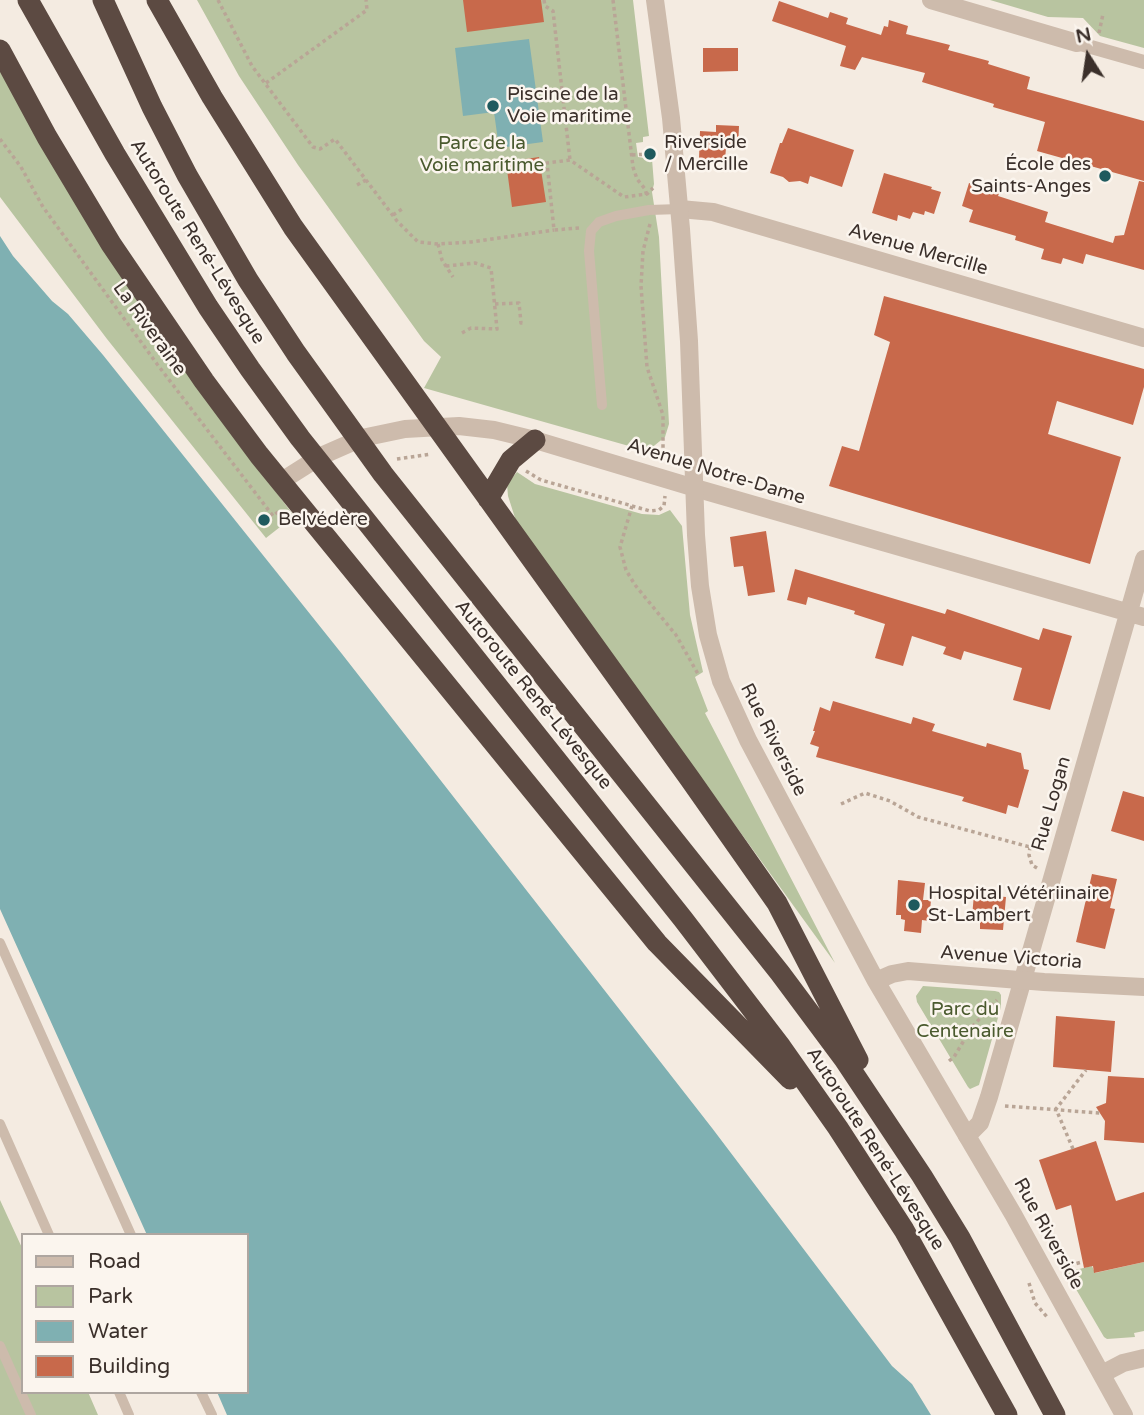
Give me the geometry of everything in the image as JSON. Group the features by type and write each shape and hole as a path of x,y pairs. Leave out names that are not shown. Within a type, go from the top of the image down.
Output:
{"highway":[{"name":"Autoroute René-Lévesque","path":"28,0 103,134 208,307 300,438 717,962 838,1128 909,1240 1007,1415"},
{"name":"Autoroute René-Lévesque","path":"103,0 170,143 207,211 263,303 383,474 780,973 844,1059 902,1146 976,1266 1055,1415"},
{"path":"157,0 271,194 339,294 704,798 777,904 902,1146"},
{"path":"0,50 71,178 136,283 232,421 657,943 838,1128"},
{"path":"488,499 511,460 534,440"}],"street":[{"name":"Rue Riverside","path":"655,0 680,209 700,586 708,635 721,681 753,750 876,981 967,1136 1124,1415"},
{"path":"931,0 1144,62"},
{"name":"Avenue Mercille","path":"680,209 713,212 1144,338"},
{"name":"Avenue Notre-Dame","path":"280,482 333,450 362,438 390,431 436,426 483,428 534,440 1136,615"},
{"name":"Rue Logan","path":"967,1136 982,1118 1136,615 1144,559"},
{"name":"Avenue Victoria","path":"876,981 908,971 1023,981 1144,987"},
{"path":"1102,1374 1124,1363 1144,1358"}],"lane":[{"path":"602,405 589,244 591,231 599,222 616,216 649,210 680,209"},
{"path":"0,943 130,1233"},
{"path":"0,1124 48,1233"},
{"path":"0,1346 21,1393"},
{"path":"22,1394 31,1415"},
{"path":"120,1394 130,1415"},
{"path":"202,1394 212,1415"}],"path":[{"path":"218,0 253,66 313,147 320,149 335,139 411,238 418,242 438,244 513,237 561,229"},
{"path":"266,83 367,10 366,0"},
{"path":"544,0 545,6 553,11 570,160"},
{"path":"613,0 634,174 647,195 653,188"},
{"path":"1097,39 1103,14"},
{"name":"La Riveraine","path":"0,139 21,167 49,216 210,435 273,516 283,508"},
{"path":"632,155 650,154"},
{"path":"554,230 547,163 570,160 624,197 640,195"},
{"path":"542,173 548,172"},
{"path":"357,185 366,180"},
{"path":"393,215 402,209"},
{"path":"650,225 643,251 641,286 647,367 662,411 662,441"},
{"path":"438,244 453,277"},
{"path":"446,266 475,263 491,268 497,329 471,328 460,334"},
{"path":"495,304 519,303 521,323 524,323"},
{"path":"528,472 541,480 650,511 664,506"},
{"path":"632,506 620,547 626,570 676,635 698,674"},
{"path":"841,804 865,793 890,801 918,817 1030,847"},
{"path":"1041,872 1032,865 1030,847 1041,835 1052,833"},
{"path":"949,1061 972,1027 994,1001 1002,997"},
{"path":"1056,1109 1086,1070"},
{"path":"1004,1106 1100,1113"},
{"path":"1056,1109 1073,1149"},
{"path":"1061,1268 1082,1262"}],"green space":[{"name":"Parc de la Voie maritime","path":"197,0 633,0 649,136 643,137 643,142 636,143 638,157 652,159 652,192 659,237 669,424 665,437 650,449 636,448 424,388 441,357 424,341 298,165 239,76"},
{"path":"990,0 1144,0 1144,48 1100,36 1083,18 1048,17"},
{"path":"0,68 95,235 144,312 294,516 266,538 107,339 0,197"},
{"path":"517,472 535,484 642,514 659,515 670,510 682,526 690,615 703,672 695,677 708,711 705,713 835,963 517,524 507,484"},
{"name":"Parc du Centenaire","path":"923,986 995,991 1001,995 1001,1007 979,1085 970,1089 968,1087 917,1002 916,996"},
{"path":"0,1200 21,1246 21,1394 89,1394 98,1415 0,1415"},
{"path":"1144,1262 1144,1331 1134,1333 1135,1337 1107,1339 1066,1272 1092,1266 1095,1273"}],"water":[{"path":"529,39 543,142 499,148 494,112 463,116 455,48"},
{"path":"0,236 13,256 103,355 342,654 712,1128 892,1366 912,1384 931,1415 227,1415 218,1394 248,1394 248,1233 146,1233 0,909"}],"building":[{"path":"463,0 541,0 544,22 467,32"},
{"path":"779,1 828,18 830,12 848,18 846,24 881,35 884,26 888,27 889,20 908,26 906,34 950,45 948,50 989,61 988,64 1030,77 1027,89 1144,121 1144,181 1037,151 1045,122 922,82 925,73 862,57 855,70 840,66 846,46 772,21"},
{"path":"703,48 738,48 738,71 703,72"},
{"path":"716,125 739,126 738,148 726,148 725,160 699,159 700,131 716,132"},
{"path":"788,128 854,150 842,187 810,176 808,184 800,181 789,182 770,173"},
{"path":"539,157 546,202 512,207 506,162"},
{"path":"884,173 941,192 934,214 925,211 924,215 913,212 910,219 898,215 897,221 872,213"},
{"path":"1139,181 1144,182 1144,270 1086,254 1083,264 1063,258 1061,264 1041,259 1044,249 1015,240 1016,236 969,222 973,210 962,206 969,183 975,184 1000,191 998,196 1048,212 1045,222 1113,243 1115,236 1124,235"},
{"path":"884,296 1144,369 1144,387 1133,425 1057,401 1048,434 1121,457 1090,564 829,486 842,446 859,451 890,342 874,335"},
{"path":"766,531 775,592 748,596 743,566 734,567 730,537"},
{"path":"795,569 945,614 947,609 1039,640 1043,628 1072,636 1050,710 1013,700 1022,668 964,651 961,660 943,654 946,647 912,636 903,666 875,658 885,624 854,614 855,611 808,597 806,605 787,600"},
{"path":"833,701 911,724 913,717 935,724 932,731 986,747 987,743 1021,753 1024,769 1029,770 1018,808 1008,805 1006,814 962,801 964,797 816,757 819,747 810,744 820,707 830,711"},
{"path":"1123,791 1144,797 1144,841 1111,831"},
{"path":"1092,874 1117,879 1110,908 1115,909 1105,949 1076,942"},
{"name":"Hospital Vétériinaire St-Lambert","path":"898,880 925,883 923,900 931,900 929,921 922,920 921,933 904,931 905,920 901,919 901,915 896,915"},
{"path":"974,894 1006,897 1003,930 980,929 980,918 972,917"},
{"path":"1056,1016 1115,1021 1111,1072 1053,1067"},
{"path":"1108,1076 1144,1078 1144,1143 1104,1140 1105,1121 1096,1107 1106,1103"},
{"path":"1096,1141 1116,1201 1144,1192 1144,1262 1094,1273 1093,1266 1084,1268 1071,1205 1056,1210 1039,1160"}],"place":[{"name":"Piscine de la Voie maritime","path":"493,106"},
{"name":"Riverside / Mercille","path":"650,154"},
{"name":"École des Saints-Anges","path":"1105,176"},
{"name":"Belvédère","path":"264,520"},
{"name":"Hospital Vétériinaire St-Lambert","path":"914,905"}]}
